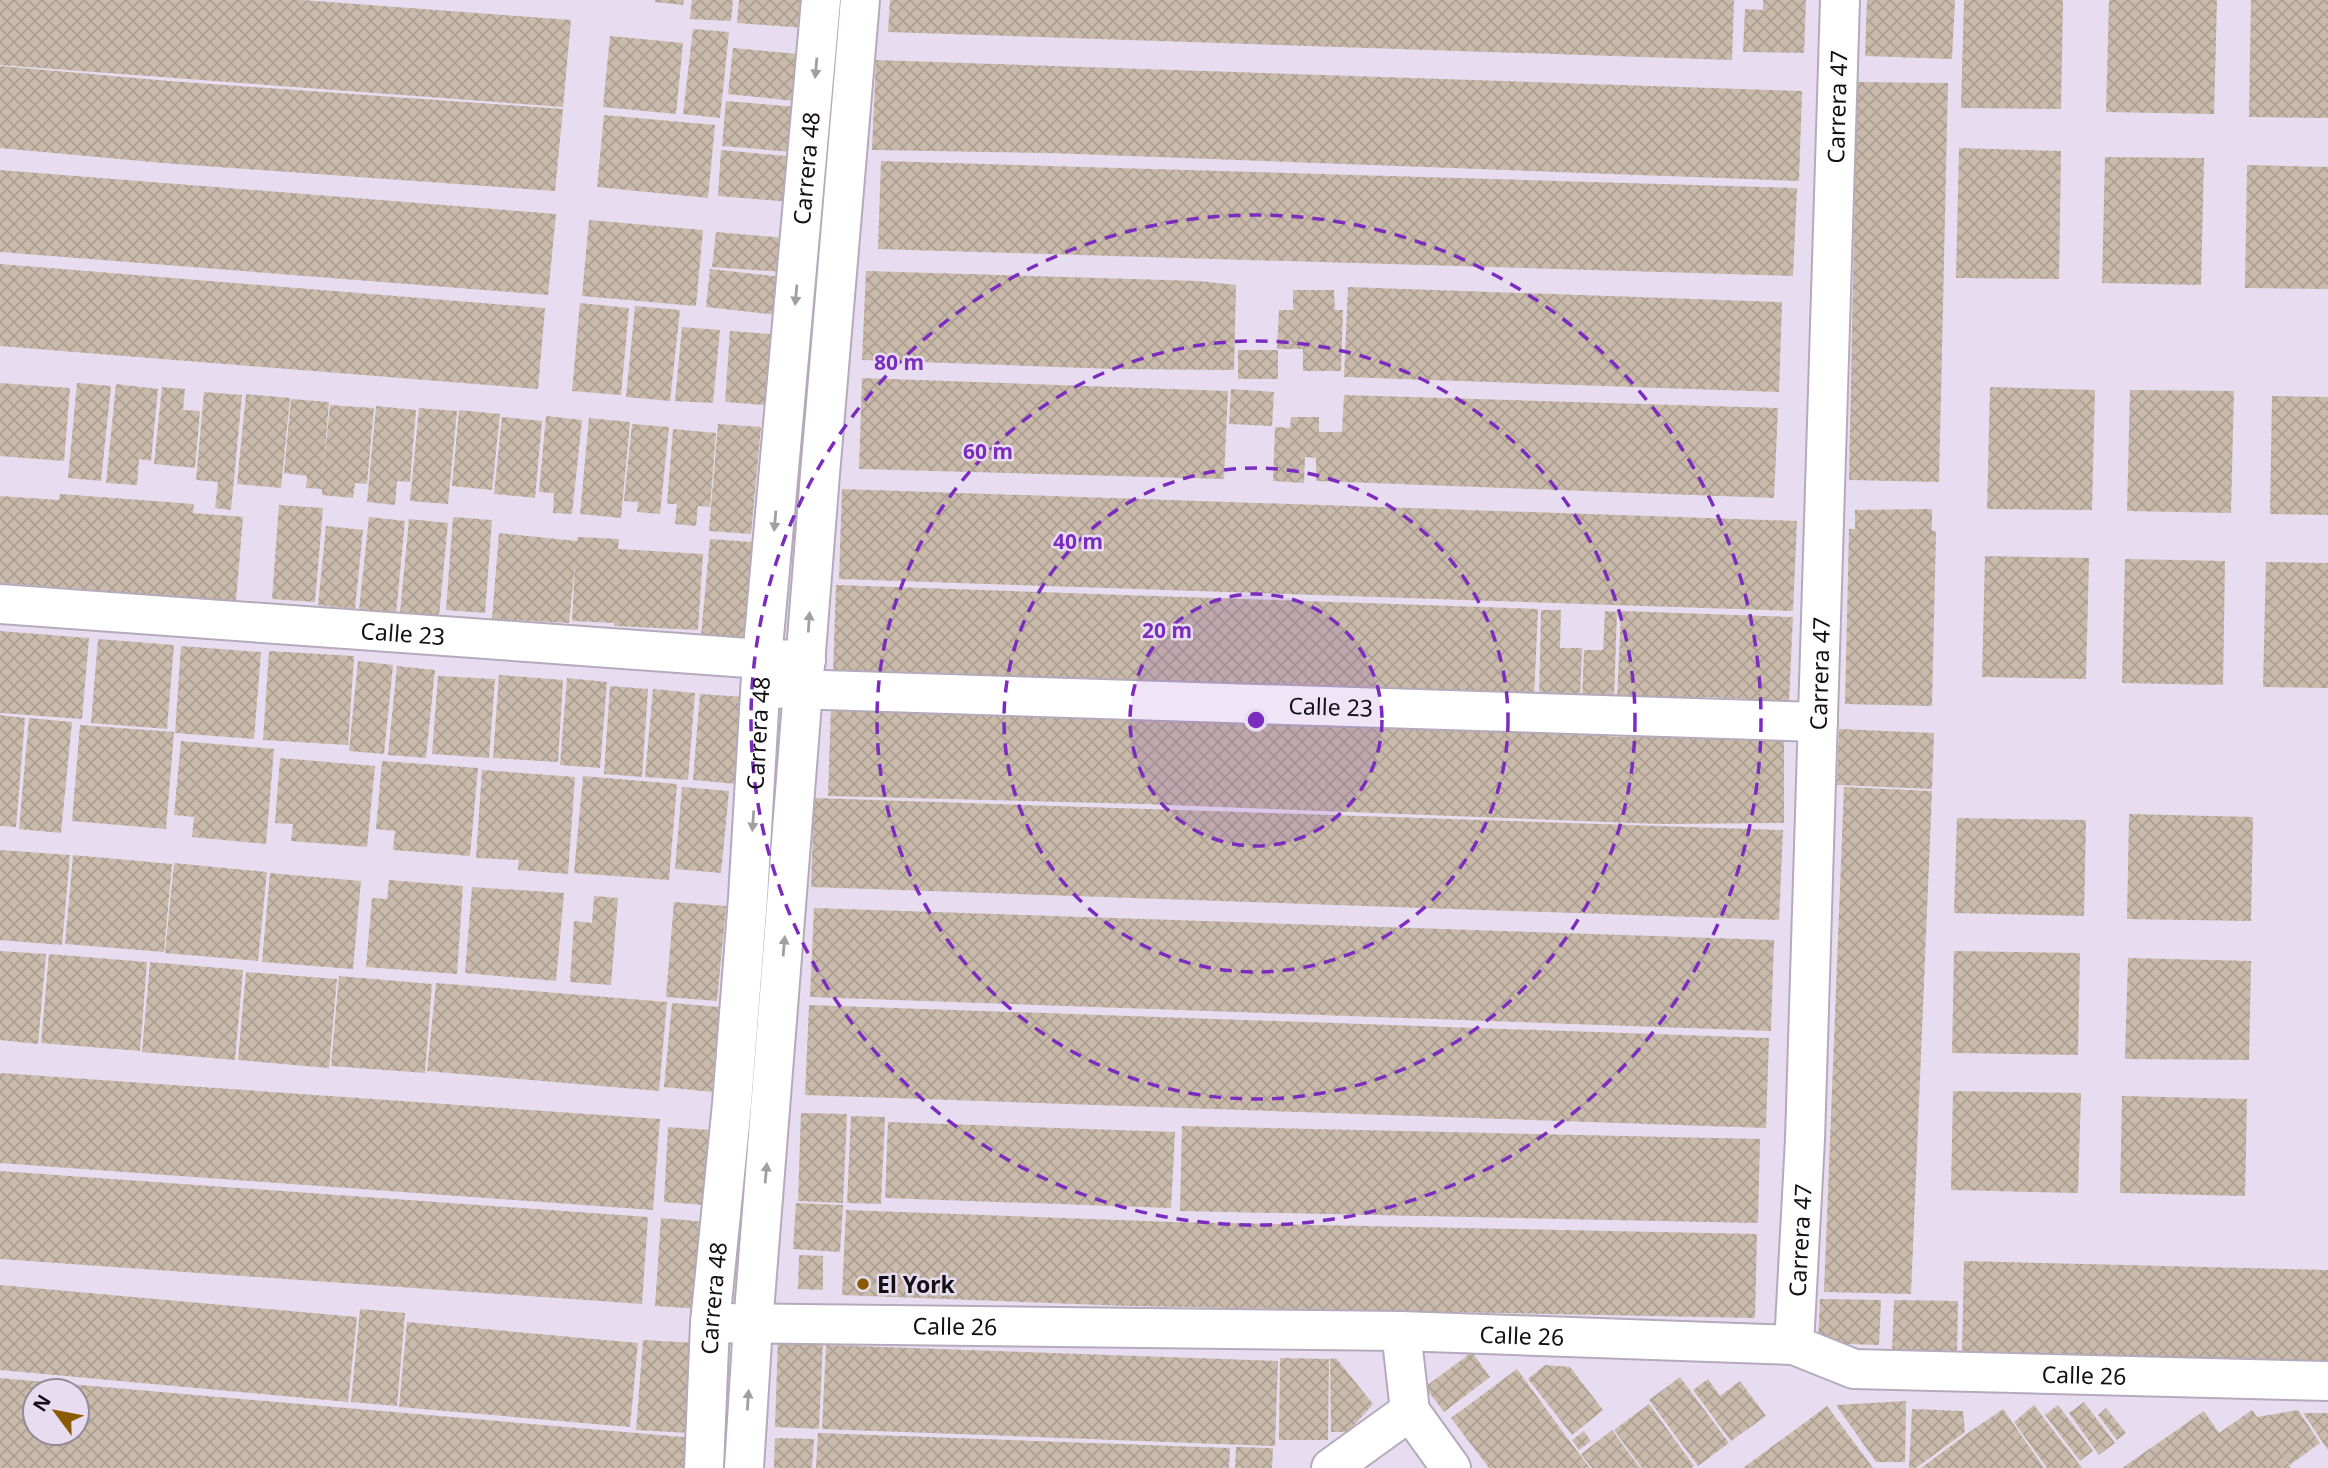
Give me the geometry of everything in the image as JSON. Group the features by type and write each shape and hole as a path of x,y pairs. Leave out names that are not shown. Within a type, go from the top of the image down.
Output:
{"street":[{"name":"Carrera 48","path":"704,1468 710,1323 732,1104 762,673 821,0"},
{"name":"Carrera 48","path":"744,1468 753,1325 860,0"},
{"name":"Carrera 47","path":"1794,1345 1805,1139 1840,0"},
{"name":"Calle 23","path":"0,604 762,673 1818,722"},
{"name":"Calle 26","path":"710,1323 1401,1331 1794,1345 1854,1369 2328,1381"},
{"path":"1401,1331 1410,1411 1451,1468"},
{"path":"1331,1468 1410,1411"}],"building":[{"path":"0,0 303,0 571,20 563,107 0,65"},
{"path":"655,0 684,0 683,5"},
{"path":"692,0 733,0 731,21 690,19"},
{"path":"739,0 808,0 805,28 737,23"},
{"path":"890,0 1734,0 1732,60 888,32"},
{"path":"1763,0 1806,0 1804,53 1743,52 1745,9 1763,10"},
{"path":"1867,0 1955,0 1952,59 1865,56"},
{"path":"1964,0 2063,0 2061,109 1961,108"},
{"path":"2109,0 2217,0 2214,114 2106,112"},
{"path":"2251,0 2328,0 2328,118 2249,117"},
{"path":"693,29 729,32 720,118 683,114"},
{"path":"610,36 683,43 676,114 603,107"},
{"path":"733,48 799,54 794,101 728,94"},
{"path":"876,60 1802,91 1799,181 1048,153 872,150"},
{"path":"0,66 563,109 555,191 163,163 0,148"},
{"path":"1857,82 1948,83 1939,482 1849,480"},
{"path":"726,101 798,107 793,152 722,146"},
{"path":"604,115 715,125 708,198 597,187"},
{"path":"1959,148 2061,151 2059,279 1956,278"},
{"path":"721,150 796,157 791,202 718,196"},
{"path":"2105,157 2204,158 2201,285 2102,283"},
{"path":"881,161 1797,188 1793,276 878,249"},
{"path":"2247,165 2328,167 2328,289 2245,288"},
{"path":"0,170 556,214 548,295 0,252"},
{"path":"589,220 703,230 696,306 582,296"},
{"path":"716,232 785,238 783,272 712,267"},
{"path":"0,264 545,308 538,389 0,346"},
{"path":"710,269 783,277 778,315 706,307"},
{"path":"866,271 1199,281 1236,285 1234,370 1113,369 862,360"},
{"path":"1348,287 1782,302 1779,392 1344,377"},
{"path":"1293,290 1334,290 1335,310 1343,310 1341,371 1303,371 1303,349 1277,349 1279,310 1293,310"},
{"path":"580,303 629,308 621,395 572,391"},
{"path":"635,306 680,310 670,401 626,397"},
{"path":"682,327 720,330 713,403 675,401"},
{"path":"730,331 783,335 778,406 725,402"},
{"path":"1238,350 1278,350 1278,379 1238,379"},
{"path":"862,378 1228,391 1224,479 859,469"},
{"path":"0,383 70,388 64,461 0,456"},
{"path":"77,383 111,386 101,481 68,478"},
{"path":"116,384 158,389 151,461 139,459 137,485 106,483"},
{"path":"162,387 185,389 183,410 200,411 195,468 154,464"},
{"path":"1990,387 2095,390 2092,510 1987,509"},
{"path":"1231,389 1274,392 1272,426 1229,424"},
{"path":"2130,390 2234,391 2231,513 2127,511"},
{"path":"204,392 242,395 231,510 215,508 218,482 196,480"},
{"path":"246,394 290,398 281,488 237,484"},
{"path":"1344,395 1778,408 1774,498 1316,481 1316,458 1305,457 1304,483 1273,481 1275,427 1290,428 1291,417 1319,417 1319,432 1342,432"},
{"path":"2272,396 2328,397 2328,515 2270,514"},
{"path":"291,399 329,402 323,474 330,405 374,408 367,484 355,483 353,498 322,495 322,489 306,488 307,476 284,473"},
{"path":"376,406 416,410 410,482 397,481 395,505 367,502"},
{"path":"419,408 457,411 448,504 410,501"},
{"path":"459,410 500,414 492,490 452,486"},
{"path":"546,416 582,420 572,514 553,513 554,493 539,492"},
{"path":"502,417 542,421 535,498 494,494"},
{"path":"589,418 630,422 621,518 580,514"},
{"path":"632,424 669,427 660,514 637,512 638,502 624,501"},
{"path":"718,424 761,427 751,534 709,531"},
{"path":"673,429 716,433 710,507 698,506 696,526 675,524 677,504 667,504"},
{"path":"842,489 1797,521 1793,611 839,579"},
{"path":"60,494 194,504 193,513 243,517 236,601 0,583 0,496 59,500"},
{"path":"279,505 323,508 315,602 272,599"},
{"path":"1932,509 1932,531 1936,531 1932,706 1845,704 1849,529 1855,529 1855,510"},
{"path":"369,517 405,521 396,614 359,610"},
{"path":"453,517 492,520 485,613 446,610"},
{"path":"409,519 448,523 439,616 400,613"},
{"path":"326,526 363,530 355,609 318,605"},
{"path":"499,533 577,541 578,537 619,539 618,549 703,554 698,630 572,621 575,563 569,623 492,619"},
{"path":"710,539 752,542 743,639 701,636"},
{"path":"1985,556 2089,558 2086,679 1982,677"},
{"path":"2125,559 2225,561 2223,685 2122,683"},
{"path":"2266,562 2328,563 2328,688 2263,687"},
{"path":"836,585 1538,609 1534,698 833,674"},
{"path":"1541,610 1561,610 1560,648 1582,648 1580,700 1539,699"},
{"path":"1605,611 1617,612 1614,700 1582,700 1584,650 1603,650"},
{"path":"1621,611 1793,617 1789,701 1707,697 1664,702 1617,700"},
{"path":"0,631 89,638 82,719 0,713"},
{"path":"98,639 174,645 167,729 91,723"},
{"path":"181,646 261,652 254,739 175,733"},
{"path":"269,651 354,656 348,745 263,740"},
{"path":"358,661 393,665 384,754 349,751"},
{"path":"397,666 435,670 426,758 388,755"},
{"path":"499,675 563,680 558,762 493,758"},
{"path":"438,676 495,679 489,758 432,754"},
{"path":"567,678 607,682 600,768 560,765"},
{"path":"610,686 648,689 642,777 604,774"},
{"path":"653,689 695,693 688,780 645,777"},
{"path":"700,694 745,697 737,784 693,780"},
{"path":"831,707 1575,730 1615,737 1784,736 1784,823 1660,824 1142,804 828,796"},
{"path":"0,715 25,718 16,827 0,826"},
{"path":"29,718 72,722 61,833 19,829"},
{"path":"80,725 174,732 166,829 72,821"},
{"path":"1839,729 1934,733 1932,789 1837,785"},
{"path":"181,741 274,749 266,844 192,837 194,817 174,815"},
{"path":"280,758 375,766 367,847 291,841 293,824 275,823"},
{"path":"382,761 478,768 470,856 393,850 395,831 376,829"},
{"path":"482,770 575,777 568,874 518,870 519,860 476,858"},
{"path":"583,776 677,784 669,880 574,873"},
{"path":"682,787 729,791 721,873 675,869"},
{"path":"1844,787 1932,791 1911,1294 1824,1292"},
{"path":"814,798 1783,830 1779,920 811,887"},
{"path":"2129,814 2253,817 2251,921 2127,919"},
{"path":"1957,818 2086,820 2084,916 1954,913"},
{"path":"0,850 70,855 62,945 0,940"},
{"path":"73,855 172,864 164,952 65,944"},
{"path":"174,863 267,872 258,961 165,953"},
{"path":"270,873 361,881 353,969 262,962"},
{"path":"389,880 463,886 457,974 366,967 372,898 387,899"},
{"path":"472,887 564,893 556,981 465,973"},
{"path":"594,896 618,898 611,985 570,982 574,921 592,923"},
{"path":"674,902 726,906 717,1001 666,997"},
{"path":"814,908 1774,940 1771,1031 810,997"},
{"path":"0,951 46,954 38,1044 0,1040"},
{"path":"1954,951 2080,953 2078,1055 1952,1053"},
{"path":"49,954 147,962 140,1051 41,1043"},
{"path":"2128,958 2251,961 2249,1060 2125,1059"},
{"path":"150,962 243,970 235,1060 142,1052"},
{"path":"246,972 337,979 329,1068 238,1060"},
{"path":"339,976 432,984 425,1073 331,1066"},
{"path":"436,983 667,1002 659,1091 427,1071"},
{"path":"672,1003 719,1007 712,1092 664,1087"},
{"path":"809,1005 1769,1038 1766,1128 805,1095"},
{"path":"0,1073 660,1119 653,1210 0,1163"},
{"path":"1953,1091 2081,1093 2078,1193 1951,1190"},
{"path":"2122,1096 2247,1099 2245,1196 2120,1193"},
{"path":"801,1113 847,1114 843,1203 798,1201"},
{"path":"851,1116 885,1117 881,1204 847,1203"},
{"path":"888,1122 1175,1132 1171,1208 885,1198"},
{"path":"1182,1126 1760,1139 1758,1223 1180,1211"},
{"path":"668,1127 710,1130 704,1205 664,1202"},
{"path":"0,1171 648,1217 642,1304 0,1259"},
{"path":"796,1203 843,1205 840,1252 793,1249"},
{"path":"846,1210 1173,1222 1757,1234 1755,1318 1129,1306 842,1295"},
{"path":"661,1218 707,1222 701,1309 655,1306"},
{"path":"799,1255 823,1256 823,1290 798,1289"},
{"path":"1964,1261 2328,1270 2328,1362 1962,1353"},
{"path":"0,1285 357,1317 348,1402 0,1370"},
{"path":"1820,1299 1881,1300 1879,1345 1818,1343"},
{"path":"1894,1300 1958,1301 1957,1351 1892,1350"},
{"path":"360,1309 405,1313 397,1406 351,1402"},
{"path":"407,1322 638,1343 630,1427 399,1407"},
{"path":"778,1338 823,1340 819,1429 775,1427"},
{"path":"643,1340 696,1343 689,1433 636,1430"},
{"path":"826,1345 1278,1361 1275,1446 822,1429"},
{"path":"1472,1352 1490,1377 1444,1412 1425,1387"},
{"path":"1280,1358 1329,1359 1328,1440 1279,1440"},
{"path":"1336,1358 1373,1404 1348,1432 1331,1432 1330,1359"},
{"path":"1545,1365 1570,1367 1603,1410 1572,1435 1528,1379"},
{"path":"1517,1369 1590,1468 1489,1468 1451,1418"},
{"path":"1680,1377 1729,1443 1698,1466 1649,1400"},
{"path":"0,1378 21,1380 21,1447 91,1447 91,1386 694,1438 691,1468 0,1468"},
{"path":"1708,1379 1720,1396 1740,1381 1766,1416 1731,1441 1693,1390"},
{"path":"1906,1401 1905,1462 1876,1462 1836,1405"},
{"path":"2084,1402 2115,1443 2099,1455 2069,1413"},
{"path":"1649,1404 1694,1466 1692,1468 1642,1468 1614,1430"},
{"path":"2034,1405 2082,1468 2047,1468 2014,1422"},
{"path":"2058,1405 2093,1451 2080,1461 2045,1415"},
{"path":"1827,1406 1873,1468 1743,1468 1792,1432"},
{"path":"2106,1408 2126,1433 2117,1440 2098,1415"},
{"path":"1912,1409 1963,1411 1965,1432 1916,1468 1909,1468"},
{"path":"2003,1409 2044,1468 1921,1468 1968,1433"},
{"path":"2252,1410 2257,1417 2298,1410 2320,1443 2290,1465 2277,1448 2291,1468 2122,1468 2204,1411 2219,1433"},
{"path":"2303,1413 2328,1413 2328,1450"},
{"path":"1612,1430 1640,1468 1592,1468 1581,1454"},
{"path":"1584,1431 1591,1441 1579,1450 1572,1440"},
{"path":"818,1433 1230,1448 1229,1468 816,1468"},
{"path":"775,1438 814,1439 812,1468 774,1468"},
{"path":"1236,1447 1273,1448 1272,1468 1235,1468"}],"place":[{"name":"El York","path":"863,1284"}]}
